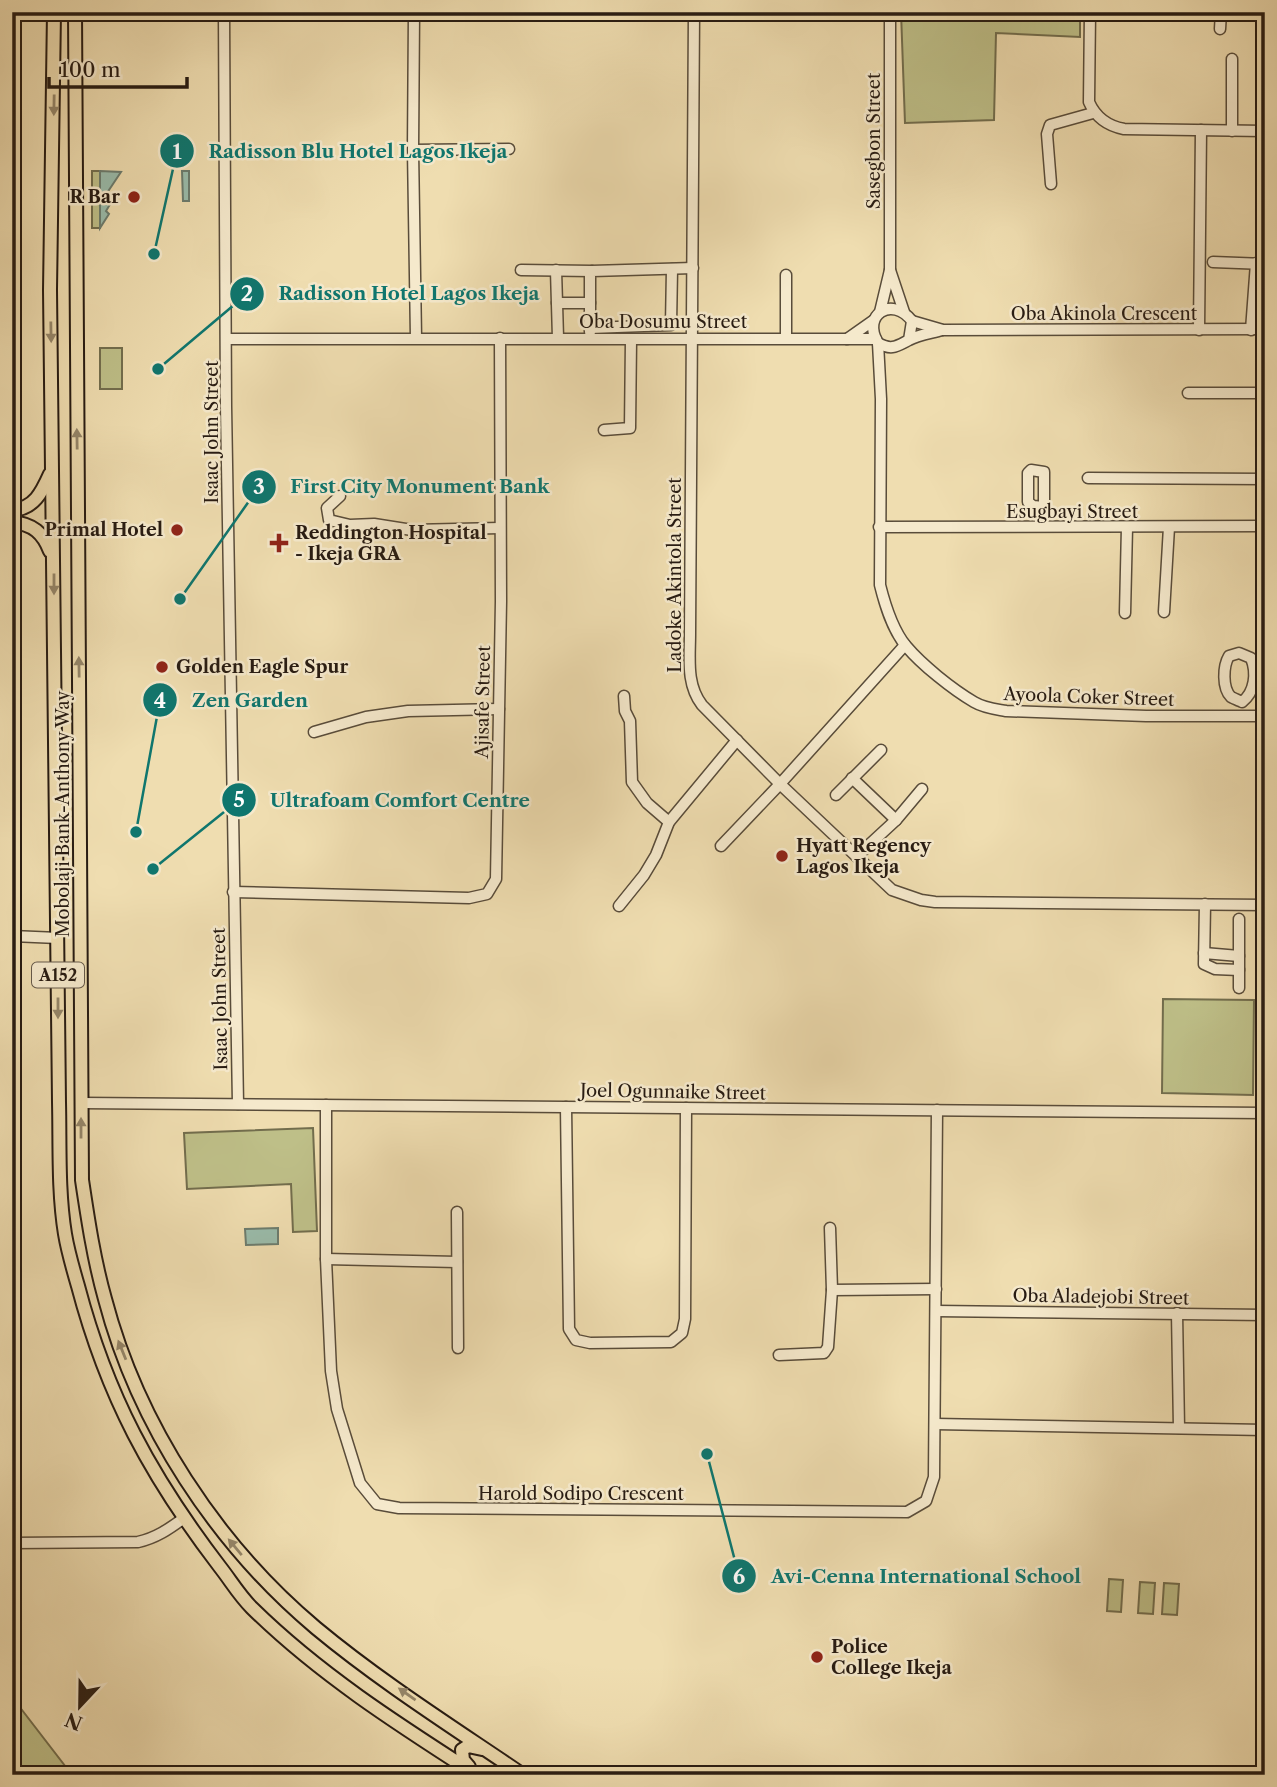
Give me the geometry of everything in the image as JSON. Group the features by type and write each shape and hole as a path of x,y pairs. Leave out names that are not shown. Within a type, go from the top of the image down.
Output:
{"main road":[{"name":"Mobolaji Bank-Anthony Way","path":"54,12 50,290 60,1166 61,1202 70,1256 86,1320 113,1395 141,1451 184,1518 235,1589 272,1626 319,1666 384,1714 478,1775"},
{"name":"Mobolaji Bank-Anthony Way","path":"75,12 82,1180 99,1276 116,1337 165,1445 224,1534 281,1596 327,1636 523,1775"},
{"path":"51,247 55,255 66,257 75,245"},
{"path":"50,290 57,276 63,275 71,280 76,292"},
{"path":"12,510 32,505 42,492 53,467"},
{"path":"12,522 34,527 45,537 54,561"},
{"path":"431,1746 449,1749 458,1743 457,1733 445,1721"},
{"path":"478,1775 463,1760 462,1750 473,1746 492,1754"}],"street":[{"name":"Isaac John Street","path":"223,12 238,1104"},
{"path":"414,12 416,338"},
{"name":"Ladoke Akintola Street","path":"694,12 691,684 702,705 780,784 892,890 935,902 1265,905"},
{"name":"Sasegbon Street","path":"877,316 890,270 890,12"},
{"path":"1090,12 1089,103 1093,113 1113,127 1265,131"},
{"path":"1220,29 1221,12"},
{"path":"1232,59 1232,131"},
{"path":"1051,184 1047,134 1050,125 1093,113"},
{"path":"1199,330 1200,130"},
{"path":"413,150 509,149"},
{"path":"1213,262 1260,264 1251,330"},
{"path":"521,270 693,268"},
{"path":"592,271 590,330 671,325 671,269"},
{"path":"556,270 558,338"},
{"name":"Sasegbon Street","path":"890,270 904,312"},
{"path":"786,275 786,338"},
{"path":"557,303 590,303"},
{"path":"846,340 892,308 904,312 912,321 943,330"},
{"path":"877,316 873,333 877,341 891,348 943,330"},
{"path":"909,340 912,321"},
{"name":"Oba Akinola Crescent","path":"943,330 1265,330"},
{"name":"Ajisafe Street","path":"233,892 469,898 487,894 496,879 500,338"},
{"name":"Oba Dosumu Street","path":"228,339 786,338 877,341"},
{"path":"604,430 630,428 631,340"},
{"name":"Ayoola Coker Street","path":"877,341 881,399 880,585 887,611 905,645 943,679 975,703 989,708 1006,711 1146,716 1265,716"},
{"path":"1188,393 1265,393"},
{"path":"1088,478 1265,479"},
{"path":"341,496 327,508 330,520 351,525 374,524 412,530 500,528"},
{"path":"1041,520 1044,507"},
{"name":"Esugbayi Street","path":"879,527 1265,526"},
{"path":"1125,613 1127,527"},
{"path":"1164,612 1169,527"},
{"path":"721,846 905,645"},
{"path":"1242,702 1232,697 1227,689 1225,674 1225,663 1229,656 1239,653 1251,658 1254,665 1251,693 1242,702 1242,715"},
{"path":"624,696 625,710 630,720 632,782 647,803 668,822"},
{"path":"314,732 366,717 408,711 499,709"},
{"path":"619,905 644,875 656,855 668,822 737,740"},
{"path":"836,796 881,750"},
{"path":"852,778 896,820"},
{"path":"857,856 896,820 922,789"},
{"path":"1205,904 1204,964 1208,967 1239,970"},
{"path":"1239,919 1239,988"},
{"path":"12,936 58,938"},
{"path":"1204,953 1239,956"},
{"name":"Joel Ogunnaike Street","path":"82,1102 1265,1113"},
{"name":"Harold Sodipo Crescent","path":"326,1105 326,1259 331,1371 337,1409 360,1483 377,1504 399,1508 907,1512 926,1501 934,1477 937,1110"},
{"path":"566,1107 569,1329 576,1340 590,1343 671,1342 682,1334 685,1319 686,1108"},
{"path":"457,1212 458,1348"},
{"path":"779,1355 824,1353 828,1348 832,1290 830,1228"},
{"path":"326,1259 457,1262"},
{"path":"832,1290 936,1289"},
{"name":"Oba Aladejobi Street","path":"936,1311 1265,1315"},
{"path":"1177,1313 1179,1428"},
{"path":"935,1424 1265,1430"},
{"path":"12,1543 138,1542 163,1533 184,1518"}],"green space":[{"path":"901,12 1080,12 1080,37 996,33 994,120 905,123"},
{"path":"92,171 100,171 100,228 92,228"},
{"path":"100,348 122,348 122,389 100,389"},
{"path":"1163,999 1254,1000 1253,1095 1162,1093"},
{"path":"313,1128 317,1231 293,1232 291,1184 187,1189 184,1133"},
{"path":"1109,1579 1123,1580 1121,1612 1107,1611"},
{"path":"1140,1582 1155,1583 1153,1614 1138,1613"},
{"path":"1164,1583 1179,1584 1177,1615 1162,1614"},
{"path":"12,1697 72,1775 12,1775"}],"shaded area":[{"path":"100,171 121,172 105,196 112,201 106,211 109,214 100,228"},
{"path":"182,171 189,171 189,201 183,201"},
{"path":"278,1228 278,1244 246,1245 245,1229"}],"place":[{"name":"R Bar","path":"134,197"},
{"name":"Radisson Blu Hotel Lagos Ikeja","path":"154,254"},
{"name":"Radisson Hotel Lagos Ikeja","path":"158,369"},
{"name":"Primal Hotel","path":"177,530"},
{"name":"Reddington Hospital - Ikeja GRA","path":"279,543"},
{"name":"First City Monument Bank","path":"180,599"},
{"name":"Golden Eagle Spur","path":"162,667"},
{"name":"Zen Garden","path":"136,832"},
{"name":"Hyatt Regency Lagos Ikeja","path":"782,856"},
{"name":"Ultrafoam Comfort Centre","path":"153,869"},
{"name":"Avi-Cenna International School","path":"707,1454"},
{"name":"Police College Ikeja","path":"817,1657"}]}
